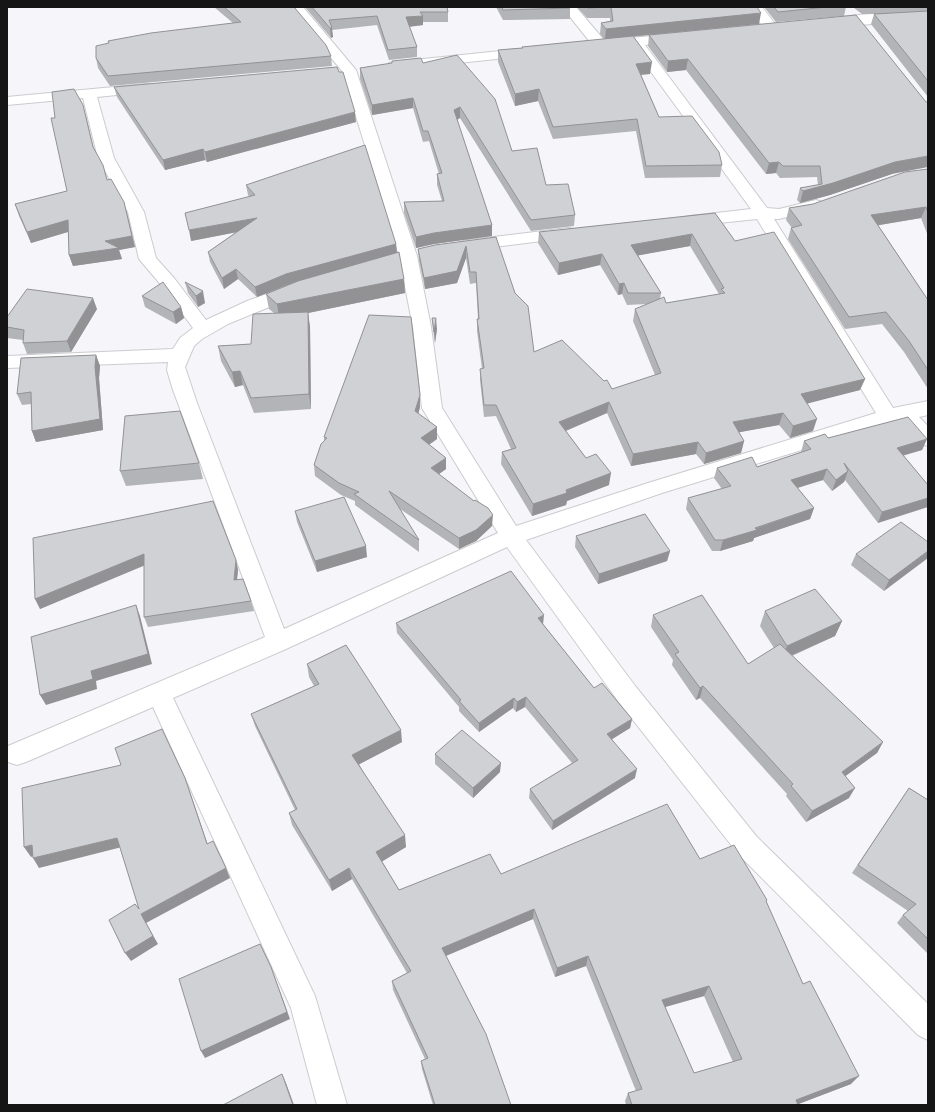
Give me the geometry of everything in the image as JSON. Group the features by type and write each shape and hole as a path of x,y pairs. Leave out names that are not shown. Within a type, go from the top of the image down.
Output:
{"street":[{"path":"296,7 349,70 407,257 422,327 432,408 511,536 626,694 748,846 928,1025"},
{"path":"569,7 600,45"},
{"path":"755,7 772,29"},
{"path":"842,7 858,20 867,32"},
{"path":"819,24 928,16"},
{"path":"757,31 788,28"},
{"path":"585,46 688,37"},
{"path":"635,41 762,213 896,414 928,439"},
{"path":"380,67 538,51"},
{"path":"7,101 160,87"},
{"path":"88,93 106,158 136,212 148,259 168,282 203,329"},
{"path":"677,222 762,213 784,213 834,200"},
{"path":"450,248 583,232"},
{"path":"278,642 186,403 176,368 180,355 188,342 203,329 294,290 309,286"},
{"path":"7,362 180,355"},
{"path":"17,754 278,642 511,536 655,488 896,414 928,408"},
{"path":"158,694 305,1006 332,1105"}],"building":[{"path":"224,7 294,7 326,45 331,56 108,76 96,58 96,46 109,43 108,41 151,33 241,22"},
{"path":"312,7 447,7 448,12 420,12 423,16 406,17 417,47 388,50 377,16 329,20 332,28 330,28"},
{"path":"502,7 569,7 570,8 503,10"},
{"path":"588,7 611,7 588,8"},
{"path":"611,7 757,7 761,13 606,29 601,23 613,21"},
{"path":"774,7 827,7 778,12"},
{"path":"928,11 928,81 874,14"},
{"path":"856,15 926,102 928,102 928,156 895,162 833,183 803,191 800,188 822,184 820,166 783,166 779,162 769,163 688,59 668,61 649,35"},
{"path":"633,36 652,62 636,64 659,117 692,116 719,152 722,165 646,166 637,119 553,127 539,89 515,94 498,50"},
{"path":"457,55 495,99 512,151 537,148 546,185 568,184 575,215 531,220 460,107 454,110 492,225 416,237 404,202 444,201 437,174 442,173 428,131 423,131 413,98 372,105 360,68 392,63 392,61 421,58 423,63"},
{"path":"337,67 339,72 343,72 355,112 205,152 203,149 163,160 114,87"},
{"path":"74,89 83,105 93,147 103,165 107,180 111,179 124,202 132,236 105,241 119,248 69,255 68,220 27,232 15,204 67,191 51,118 55,118 52,92"},
{"path":"365,145 396,244 286,274 255,287 236,269 222,278 208,252 257,218 189,230 185,213 255,195 246,185"},
{"path":"928,169 928,213 926,207 871,215 928,300 928,370 909,341 886,312 849,317 791,228 802,225 789,208 813,204 905,172"},
{"path":"715,213 735,241 774,232 865,379 801,394 817,419 793,426 783,413 733,422 744,441 706,453 698,442 633,454 609,402 559,422 586,458 596,454 611,473 566,490 567,493 533,504 502,452 516,448 496,405 484,405 480,369 484,368 477,319 479,319 476,272 470,272 466,246 457,271 424,278 418,249 435,245 496,237 515,293 528,306 534,352 562,340 604,381 607,380 612,389 661,373 635,309 664,297 666,303 725,293 721,289 724,288 692,234 631,245 661,293 628,293 624,283 619,284 602,254 559,263 539,232"},
{"path":"399,252 404,279 277,304 266,294 298,281"},
{"path":"163,282 181,307 173,312 142,296"},
{"path":"185,282 203,291 196,296"},
{"path":"27,289 93,298 67,341 23,343 24,330 7,327 7,317"},
{"path":"308,312 309,394 251,398 240,371 232,372 218,346 251,344 253,314"},
{"path":"369,315 411,317 420,395 415,411 437,427 421,438 446,458 431,468 474,501 475,500 488,508 493,515 476,530 459,538 389,491 419,540 354,494 359,492 339,483 314,465 321,444 327,438 324,437"},
{"path":"432,318 436,318 434,332"},
{"path":"96,355 95,367 100,419 32,431 31,392 17,394 21,358"},
{"path":"180,411 199,463 120,471 125,416"},
{"path":"908,417 927,439 897,448 928,485 928,498 882,512 844,463 848,471 836,480 827,469 791,480 814,508 755,528 757,530 723,540 715,540 688,498 731,486 717,468 752,457 757,467 811,449 804,441 825,434 828,438"},
{"path":"344,497 366,546 315,561 295,511"},
{"path":"213,501 236,560 234,580 243,579 251,601 144,617 144,554 35,599 33,538"},
{"path":"645,514 670,551 599,574 576,536"},
{"path":"901,522 928,542 928,551 889,580 856,554"},
{"path":"511,571 544,615 538,618 594,688 602,683 632,719 607,734 637,769 553,821 530,789 578,760 526,697 517,702 514,698 479,723 459,701 461,700 396,623"},
{"path":"815,589 842,621 787,646 765,611"},
{"path":"702,595 748,664 780,644 883,742 842,772 855,788 812,811 791,786 793,784 703,686 700,688 675,654 679,652 653,615"},
{"path":"136,605 148,654 91,671 93,679 40,695 31,637"},
{"path":"346,645 401,730 352,755 405,835 376,852 399,890 490,854 501,874 667,804 700,859 734,845 767,900 766,901 803,984 810,981 859,1076 796,1100 798,1105 632,1105 628,1093 642,1089 588,956 557,968 534,909 442,948 486,1034 511,1105 435,1105 421,1061 428,1058 392,981 411,971 349,868 329,880 289,813 297,809 251,714 319,684 307,664","holes":["709,986 742,1059 694,1073 662,1000"]},
{"path":"162,729 185,778 207,844 213,841 226,868 141,914 153,936 125,953 109,920 135,904 139,909 117,838 33,858 32,845 24,847 22,788 121,765 115,748"},
{"path":"462,730 501,763 473,788 435,754"},
{"path":"909,788 928,800 928,939 903,915 916,904 858,865"},
{"path":"260,944 271,967 287,1012 201,1051 179,979"},
{"path":"282,1074 293,1105 223,1105"}]}
